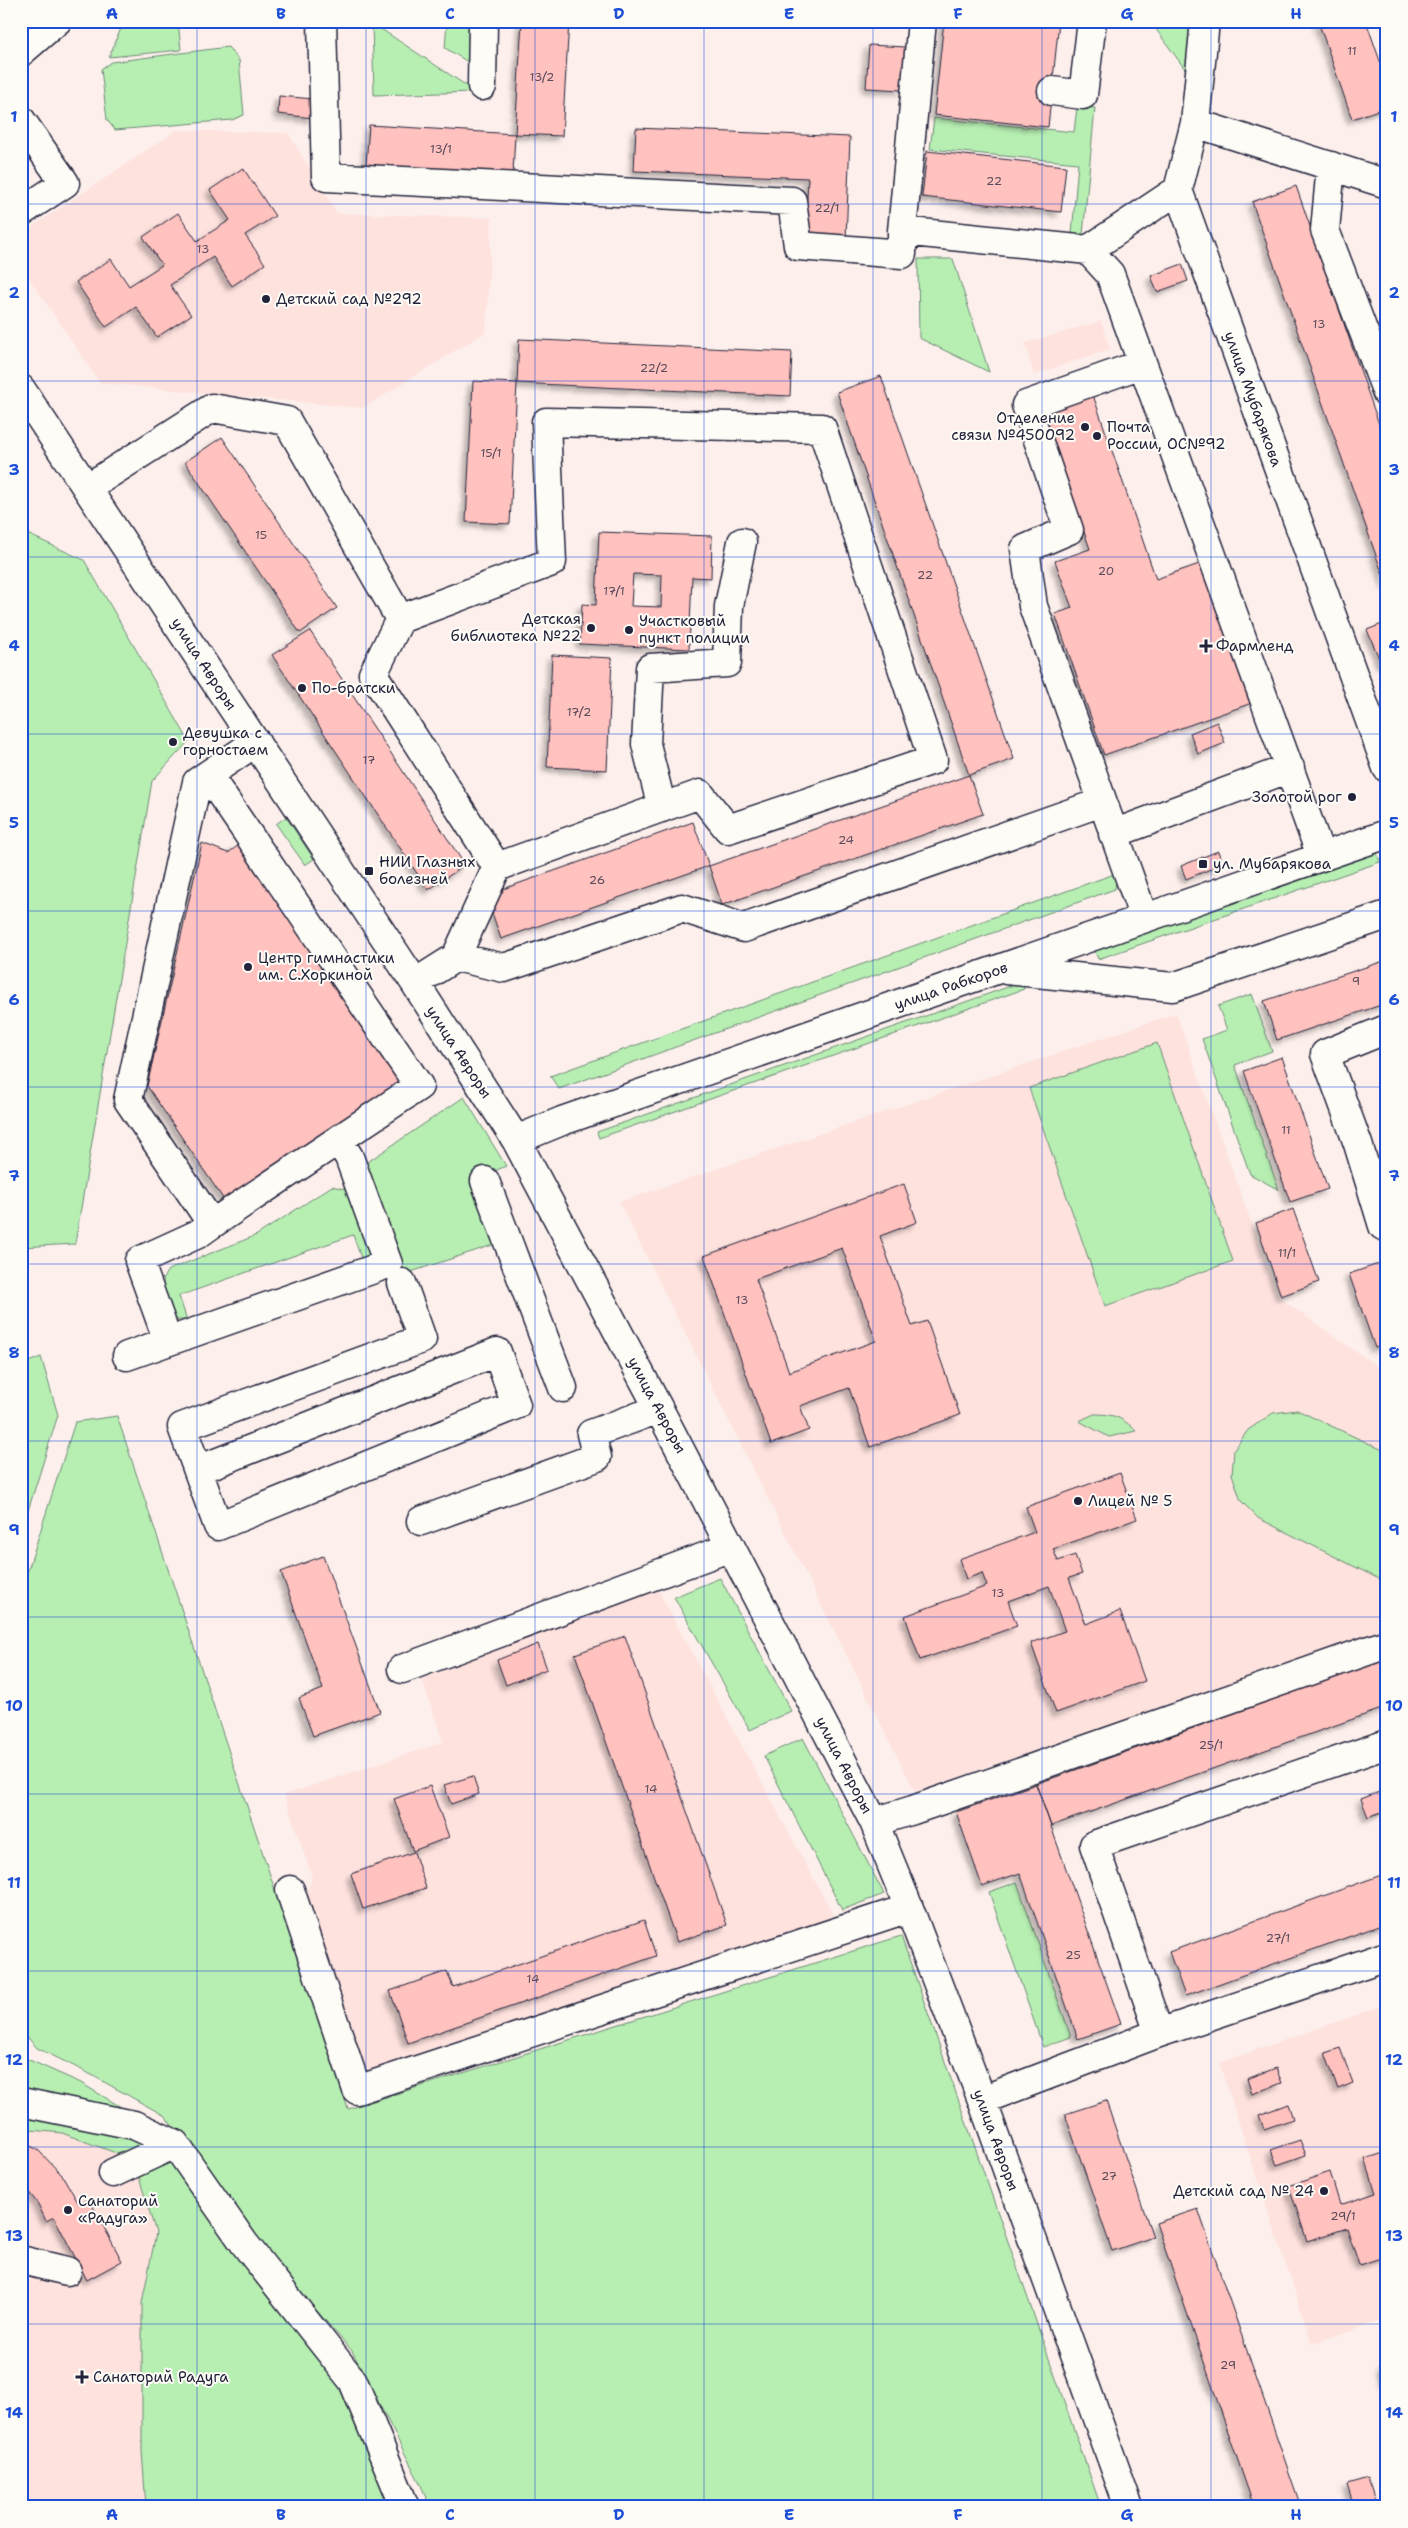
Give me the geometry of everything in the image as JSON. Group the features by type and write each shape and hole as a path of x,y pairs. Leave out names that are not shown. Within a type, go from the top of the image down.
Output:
{"street":[{"path":"21,52 56,21"},
{"path":"322,21 326,177 792,201 798,246 902,254 902,231 922,21"},
{"path":"482,86 484,21"},
{"path":"1052,90 1083,95 1092,21"},
{"path":"902,231 1088,250 1178,190 1196,123 1205,21"},
{"path":"21,120 65,183 21,212"},
{"path":"1196,123 1253,143 1387,184"},
{"path":"1331,166 1325,230 1387,393"},
{"name":"улица Мубарякова","path":"1178,190 1387,768"},
{"path":"1088,250 1110,274 1322,856"},
{"path":"1142,364 1026,405 1069,530 1025,549 1033,606 1144,918"},
{"name":"улица Авроры","path":"21,389 256,742 516,1140 660,1409 874,1822 982,2100 1129,2507"},
{"path":"87,488 212,408 287,421 400,619"},
{"path":"415,984 456,957 497,867 700,794 728,829 933,760 822,428 546,422 552,562 400,619 373,674 497,867"},
{"path":"662,808 646,744 650,668 727,663 729,606 742,542"},
{"path":"212,1224 128,1100 197,782 256,742"},
{"path":"1113,834 1290,768"},
{"path":"168,1341 139,1261 198,1234 419,1086 208,775"},
{"path":"456,957 504,968 682,908 744,928 1102,802"},
{"name":"улица Рабкоров","path":"516,1140 562,1121 1387,834"},
{"path":"998,969 1173,987 1387,915"},
{"path":"1387,1028 1325,1054 1364,1163 1383,1226 1387,1228"},
{"path":"127,1356 388,1264 348,1157 338,1140"},
{"path":"485,1181 563,1388"},
{"path":"198,1470 497,1352 516,1405 218,1526 182,1427 422,1339 402,1282"},
{"path":"421,1521 597,1457 591,1434 660,1409"},
{"path":"402,1668 732,1547"},
{"path":"874,1822 932,1804 1387,1644"},
{"path":"1159,2033 1094,1845 1387,1744"},
{"path":"290,1890 357,2090 909,1908"},
{"path":"982,2100 1159,2033 1387,1956"},
{"path":"21,2102 134,2125 175,2144 244,2243 353,2381 405,2507"},
{"path":"114,2173 175,2144"},
{"path":"21,2260 67,2271"}],"shaded area":[{"name":"Детский сад №292","path":"177,130 288,133 337,213 492,218 486,332 363,408 100,383 21,266 21,234"},
{"path":"1101,321 1110,349 1034,375 1025,343"},
{"name":"Лицей № 5","path":"1176,1013 1278,1297 1387,1373 1387,1629 915,1792 619,1202"},
{"path":"655,1584 835,1918 369,2074 349,2057 301,1914 312,1877 284,1795 443,1742 422,1679"},
{"name":"Детский сад № 24","path":"1387,2004 1387,2318 1312,2344 1219,2063"},
{"name":"Санаторий Радуга","path":"21,2129 62,2133 132,2159 138,2174 156,2233 142,2303 142,2451 146,2507 21,2507"}],"green space":[{"path":"124,21 178,21 181,50 109,57"},
{"path":"447,21 480,21 478,68 445,48"},
{"path":"1150,21 1196,21 1190,76"},
{"path":"372,23 476,92 374,95"},
{"path":"228,47 239,60 244,115 232,120 115,130 107,120 101,69 111,62"},
{"path":"1077,107 1095,108 1083,235 1072,234 1078,163 930,149 934,118 1074,132"},
{"path":"918,259 953,259 989,372 919,338"},
{"path":"21,531 84,560 189,741 152,781 75,1244 21,1247"},
{"path":"286,817 314,859 305,865 276,824"},
{"path":"1377,853 1380,862 1098,959 1094,949"},
{"path":"1117,873 1115,889 559,1089 550,1076"},
{"path":"1022,982 1024,989 599,1138 597,1132"},
{"path":"1252,994 1272,1051 1235,1065 1279,1190 1250,1174 1202,1039 1227,1030 1218,1006"},
{"path":"1157,1043 1233,1261 1105,1306 1029,1088"},
{"path":"464,1097 506,1166 479,1178 502,1242 405,1274 367,1173 366,1163"},
{"path":"332,1186 348,1190 371,1250 368,1255 361,1258 353,1235 179,1296 187,1320 174,1320 163,1288 163,1282 168,1270 257,1235"},
{"path":"41,1357 58,1415 21,1533 21,1365"},
{"path":"1297,1410 1387,1452 1387,1583 1258,1518 1241,1501 1232,1474 1234,1450 1248,1430 1273,1413"},
{"path":"1094,1414 1117,1417 1136,1431 1109,1437 1079,1421"},
{"path":"117,1416 348,2109 901,1936 1101,2507 430,2507 420,2483 352,2351 247,2231 165,2116 88,2073 37,2048 21,2030 21,1592 75,1422"},
{"path":"720,1578 791,1711 750,1730 674,1597"},
{"path":"803,1738 884,1894 842,1910 764,1756"},
{"path":"1017,1882 1071,2037 1043,2047 989,1892"},
{"path":"21,2053 27,2059 81,2083 151,2125 164,2146 132,2159 62,2133 21,2129"},
{"path":"169,2154 328,2360 399,2507 146,2507 142,2451 142,2303 156,2233 138,2174"}],"building":[{"path":"522,21 569,21 562,136 515,134"},
{"path":"944,21 1059,21 1048,127 934,115"},
{"path":"1318,21 1366,21 1387,81 1387,107 1352,119"},
{"path":"869,45 905,47 902,90 866,88"},
{"path":"279,96 314,99 313,118 278,114"},
{"path":"369,125 515,134 513,173 366,165"},
{"path":"636,128 850,137 846,239 805,238 808,178 634,171"},
{"path":"927,151 1066,166 1061,212 922,197"},
{"path":"243,168 275,216 245,235 265,264 232,286 213,257 170,285 191,315 157,337 136,307 106,327 76,282 111,259 129,286 162,265 143,237 178,213 197,241 230,220 210,190"},
{"path":"1296,186 1387,447 1387,587 1252,202"},
{"path":"1182,264 1188,281 1157,292 1151,276"},
{"path":"519,339 792,352 790,396 517,383"},
{"path":"881,376 1014,759 969,775 837,392"},
{"path":"473,381 517,383 510,524 466,522"},
{"path":"1092,392 1156,579 1202,563 1252,703 1104,755 1055,614 1072,608 1055,561 1090,549 1041,409"},
{"path":"222,437 337,608 300,633 185,462"},
{"path":"599,532 712,536 711,578 692,577 689,649 580,644 582,604 596,605","holes":["633,574 662,575 661,607 631,606"]},
{"path":"1387,622 1387,662 1382,665 1367,630"},
{"path":"310,631 465,865 428,890 272,655"},
{"path":"552,655 612,658 607,770 547,767"},
{"path":"1217,722 1225,743 1198,754 1190,733"},
{"path":"969,775 983,814 722,905 709,866"},
{"path":"693,822 709,866 501,939 486,895"},
{"name":"Центр гимнастики им. С.Хоркиной","path":"202,843 228,853 239,845 401,1082 224,1200 147,1086"},
{"path":"1218,851 1223,864 1186,879 1181,866"},
{"path":"1387,960 1387,1003 1277,1040 1264,1001"},
{"path":"1282,1057 1328,1189 1290,1202 1244,1071"},
{"path":"904,1184 917,1222 880,1236 912,1326 927,1321 960,1415 870,1447 849,1388 800,1406 809,1430 771,1444 704,1256","holes":["842,1248 876,1341 789,1372 756,1279"]},
{"path":"1293,1209 1319,1282 1281,1296 1256,1223"},
{"path":"1387,1261 1387,1344 1375,1348 1349,1274"},
{"path":"1120,1473 1137,1519 1053,1549 1058,1561 1075,1555 1082,1574 1069,1578 1086,1624 1120,1611 1145,1681 1056,1713 1031,1643 1065,1631 1049,1586 1008,1601 1017,1626 920,1660 905,1616 987,1586 982,1573 966,1579 959,1559 1035,1532 1026,1507"},
{"path":"323,1556 380,1712 313,1736 299,1698 323,1689 281,1572"},
{"path":"625,1636 727,1925 677,1942 575,1654"},
{"path":"538,1644 547,1669 506,1685 497,1660"},
{"path":"1387,1659 1387,1707 1051,1826 1036,1784"},
{"path":"473,1776 479,1794 451,1804 444,1785"},
{"path":"1036,1784 1121,2024 1078,2039 1020,1873 982,1886 956,1812"},
{"path":"430,1786 449,1837 413,1851 394,1799"},
{"path":"1387,1789 1387,1810 1368,1817 1361,1799"},
{"path":"414,1852 426,1888 363,1909 351,1874"},
{"path":"1387,1873 1387,1923 1185,1996 1169,1952"},
{"path":"644,1920 656,1956 408,2043 390,1991 447,1971 453,1987"},
{"path":"1340,2048 1353,2083 1338,2089 1325,2053"},
{"path":"1276,2068 1282,2083 1252,2094 1247,2079"},
{"path":"1106,2101 1153,2237 1112,2251 1065,2114"},
{"path":"1288,2104 1293,2119 1264,2129 1259,2115"},
{"path":"1300,2140 1306,2155 1277,2165 1271,2150"},
{"name":"Санаторий «Радуга»","path":"21,2141 38,2150 62,2175 79,2204 89,2199 122,2261 87,2280 54,2217 46,2221 38,2204 21,2182"},
{"path":"1387,2152 1387,2256 1359,2265 1347,2228 1307,2241 1289,2186 1330,2172 1340,2205 1376,2193 1365,2159"},
{"path":"1198,2209 1301,2507 1254,2507 1156,2223"},
{"path":"1387,2365 1387,2386 1380,2367"},
{"path":"1368,2479 1377,2507 1354,2507 1347,2485"}],"place":[{"name":"Детский сад №292","path":"266,299"},
{"name":"Отделение связи №450092","path":"1085,427"},
{"name":"Почта России, ОС№92","path":"1097,436"},
{"name":"Детская библиотека №22","path":"591,628"},
{"name":"Участковый пункт полиции","path":"629,630"},
{"name":"Фармленд","path":"1206,646"},
{"name":"По-братски","path":"302,688"},
{"name":"Девушка с горностаем","path":"173,742"},
{"name":"Золотой рог","path":"1352,797"},
{"name":"ул. Мубарякова","path":"1203,864"},
{"name":"НИИ Глазных болезней","path":"369,871"},
{"name":"Центр гимнастики им. С.Хоркиной","path":"248,967"},
{"name":"Лицей № 5","path":"1078,1501"},
{"name":"Детский сад № 24","path":"1324,2191"},
{"name":"Санаторий «Радуга»","path":"68,2210"},
{"name":"Санаторий Радуга","path":"82,2377"}]}
